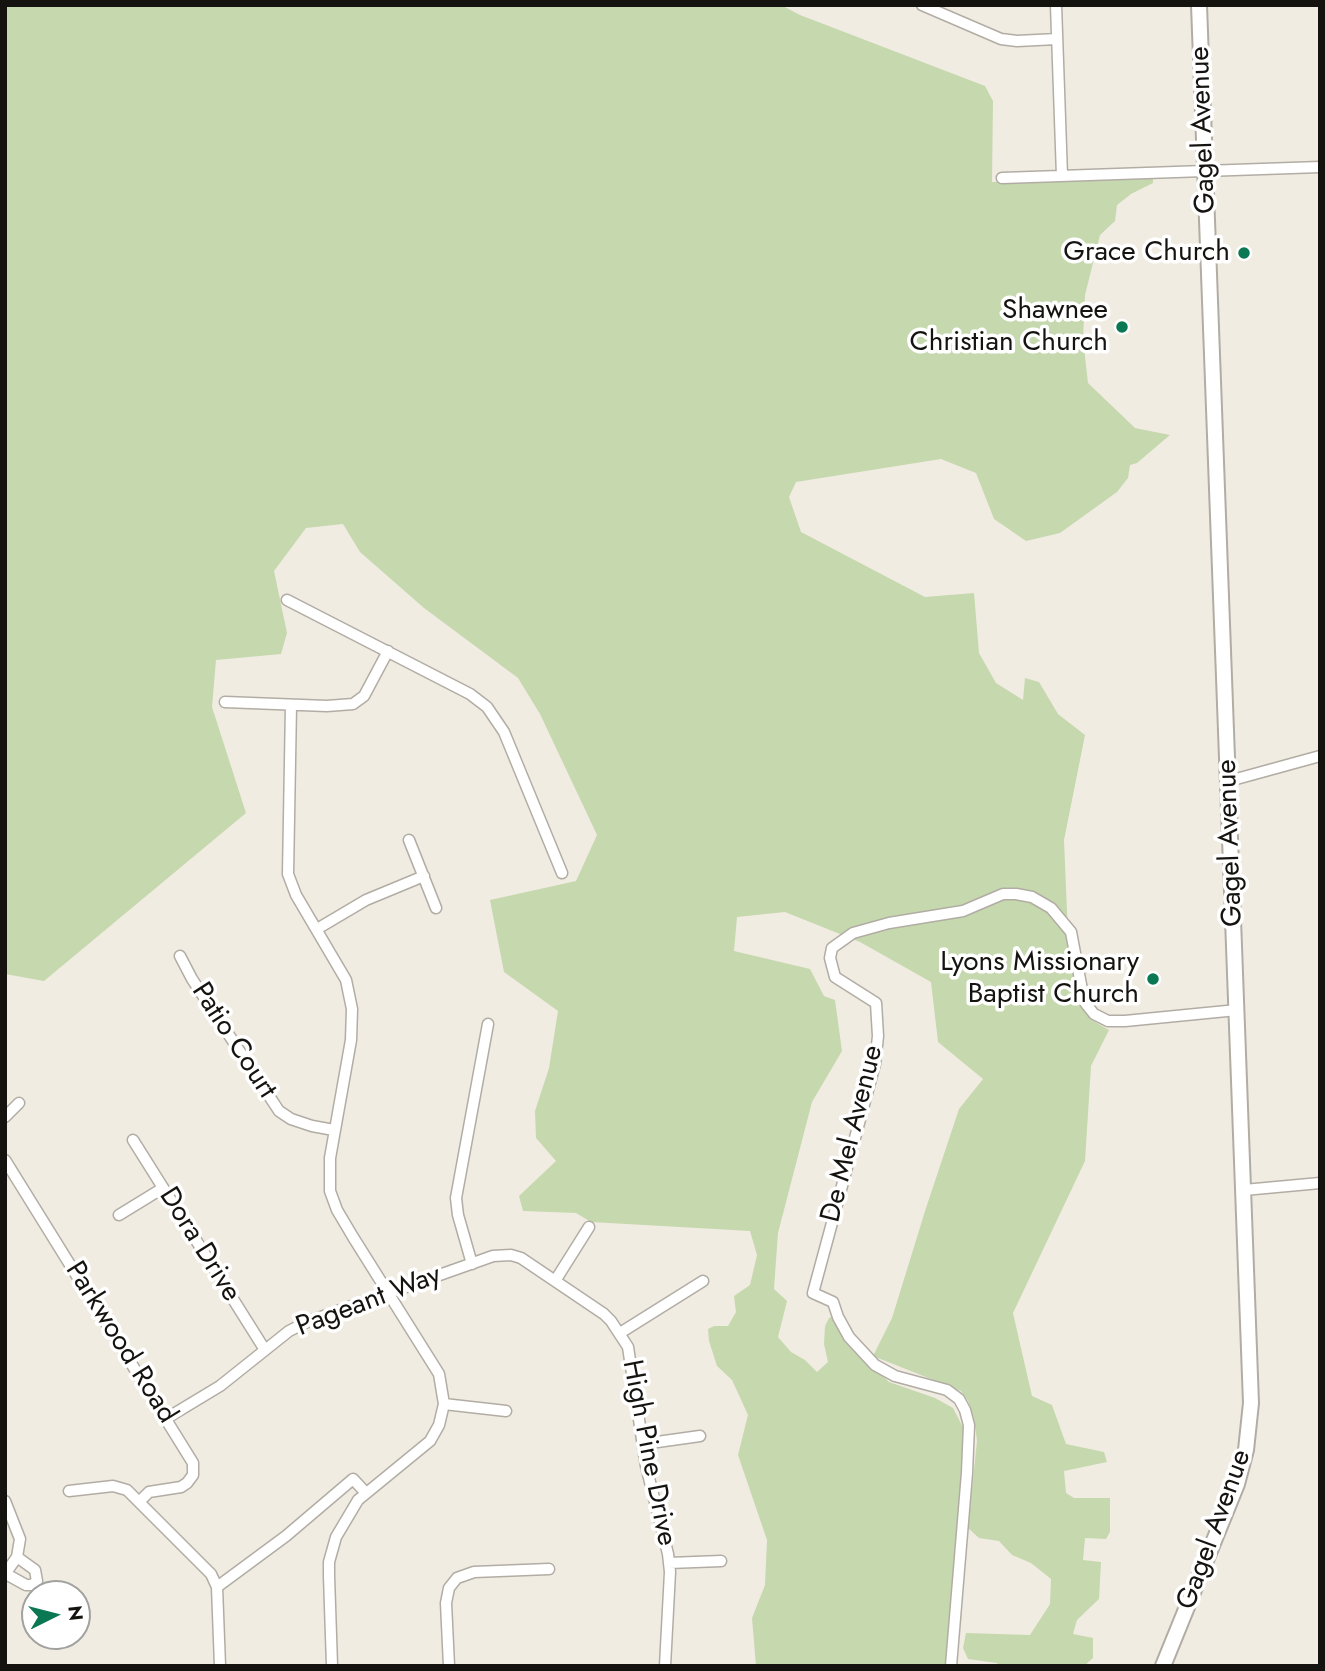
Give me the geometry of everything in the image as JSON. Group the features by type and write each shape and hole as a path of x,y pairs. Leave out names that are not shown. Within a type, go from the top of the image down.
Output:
{"street":[{"path":"922,5 1001,39 1058,39"},
{"path":"1056,5 1062,176"},
{"name":"Gagel Avenue","path":"1163,1666 1237,1484 1248,1438 1251,1373 1199,5"},
{"path":"1002,178 1320,167"},
{"path":"287,600 470,694 494,715 509,742 562,873"},
{"path":"225,702 353,704 364,696 388,651"},
{"path":"292,705 286,865 290,883 346,980 352,1009 351,1040 328,1173 330,1191 337,1210 439,1374 444,1404 439,1425 430,1441 366,1493 351,1509 341,1526 330,1562 332,1666"},
{"path":"1229,781 1320,756"},
{"path":"409,840 436,908"},
{"path":"317,929 366,900 424,876"},
{"name":"De Mel Avenue","path":"951,1666 967,1474 968,1425 965,1410 958,1399 947,1390 895,1376 875,1364 849,1337 833,1302 813,1293 875,1064 878,1036 876,1003 835,977 830,958 832,948 853,933 889,923 963,911 1003,894 1016,894 1032,897 1051,908 1071,932 1083,995 1094,1014 1108,1021 1125,1021 1237,1010"},
{"name":"Patio Court","path":"180,956 192,979 279,1111 302,1122 334,1130"},
{"path":"472,1264 456,1198 488,1024"},
{"path":"5,1117 19,1103"},
{"name":"Dora Drive","path":"132,1140 265,1350"},
{"name":"Parkwood Road","path":"5,1160 193,1463 193,1475 187,1483 181,1487 149,1492 140,1501"},
{"path":"1244,1190 1320,1183"},
{"path":"119,1215 163,1188"},
{"path":"555,1281 589,1227"},
{"name":"High Pine Drive","path":"472,1264 502,1254 521,1258 604,1314 626,1340 654,1503 669,1563 664,1666"},
{"name":"Pageant Way","path":"167,1418 220,1387 289,1331 307,1322 472,1264"},
{"path":"620,1333 702,1281"},
{"path":"444,1404 506,1411"},
{"path":"643,1444 700,1436"},
{"path":"217,1587 286,1536 353,1479 366,1493"},
{"path":"69,1490 121,1487 140,1501 211,1574 217,1587 220,1666"},
{"path":"5,1501 20,1539 17,1557 6,1574 26,1586 32,1585 37,1581 35,1570 17,1557"},
{"path":"669,1563 721,1561"},
{"path":"449,1666 446,1603 449,1588 457,1578 474,1572 549,1569"}],"green space":[{"path":"5,5 781,5 800,15 985,86 993,101 992,182 1153,177 1153,183 1117,205 1115,221 1100,235 1085,295 1083,339 1088,383 1135,428 1170,435 1137,463 1130,465 1128,478 1117,492 1060,533 1026,541 994,519 976,473 941,459 796,482 789,497 801,532 925,597 974,593 979,653 996,683 1023,700 1025,678 1039,682 1058,714 1085,735 1064,840 1069,959 1090,1019 1109,1030 1091,1066 1085,1161 1013,1313 1032,1396 1052,1405 1066,1444 1104,1452 1107,1462 1064,1471 1066,1493 1074,1498 1110,1498 1110,1532 1106,1539 1085,1538 1083,1560 1101,1562 1099,1599 1077,1620 1073,1634 1093,1638 1093,1658 1084,1666 998,1666 997,1663 968,1659 963,1648 966,1633 1030,1635 1050,1604 1051,1579 1031,1563 1012,1555 999,1541 979,1538 968,1528 977,1441 974,1418 961,1391 873,1356 892,1318 959,1109 983,1079 938,1042 931,982 860,942 785,912 737,917 734,951 810,969 824,996 835,1000 842,1051 812,1102 778,1233 774,1289 787,1301 778,1337 791,1352 805,1360 817,1372 828,1362 824,1344 825,1326 829,1318 834,1316 848,1341 889,1382 935,1398 953,1408 966,1433 946,1666 756,1666 752,1618 765,1585 767,1540 738,1455 748,1415 732,1380 717,1366 708,1329 728,1326 736,1312 734,1296 750,1285 757,1255 750,1231 591,1222 576,1213 523,1211 519,1196 556,1161 536,1138 535,1111 549,1068 558,1011 504,972 490,900 576,881 597,835 540,714 518,678 424,608 360,552 343,524 306,528 274,571 287,633 281,654 216,660 212,707 246,813 44,981 5,974"}],"place":[{"name":"Grace Church","path":"1244,253"},
{"name":"Shawnee Christian Church","path":"1122,327"},
{"name":"Lyons Missionary Baptist Church","path":"1153,979"}]}
